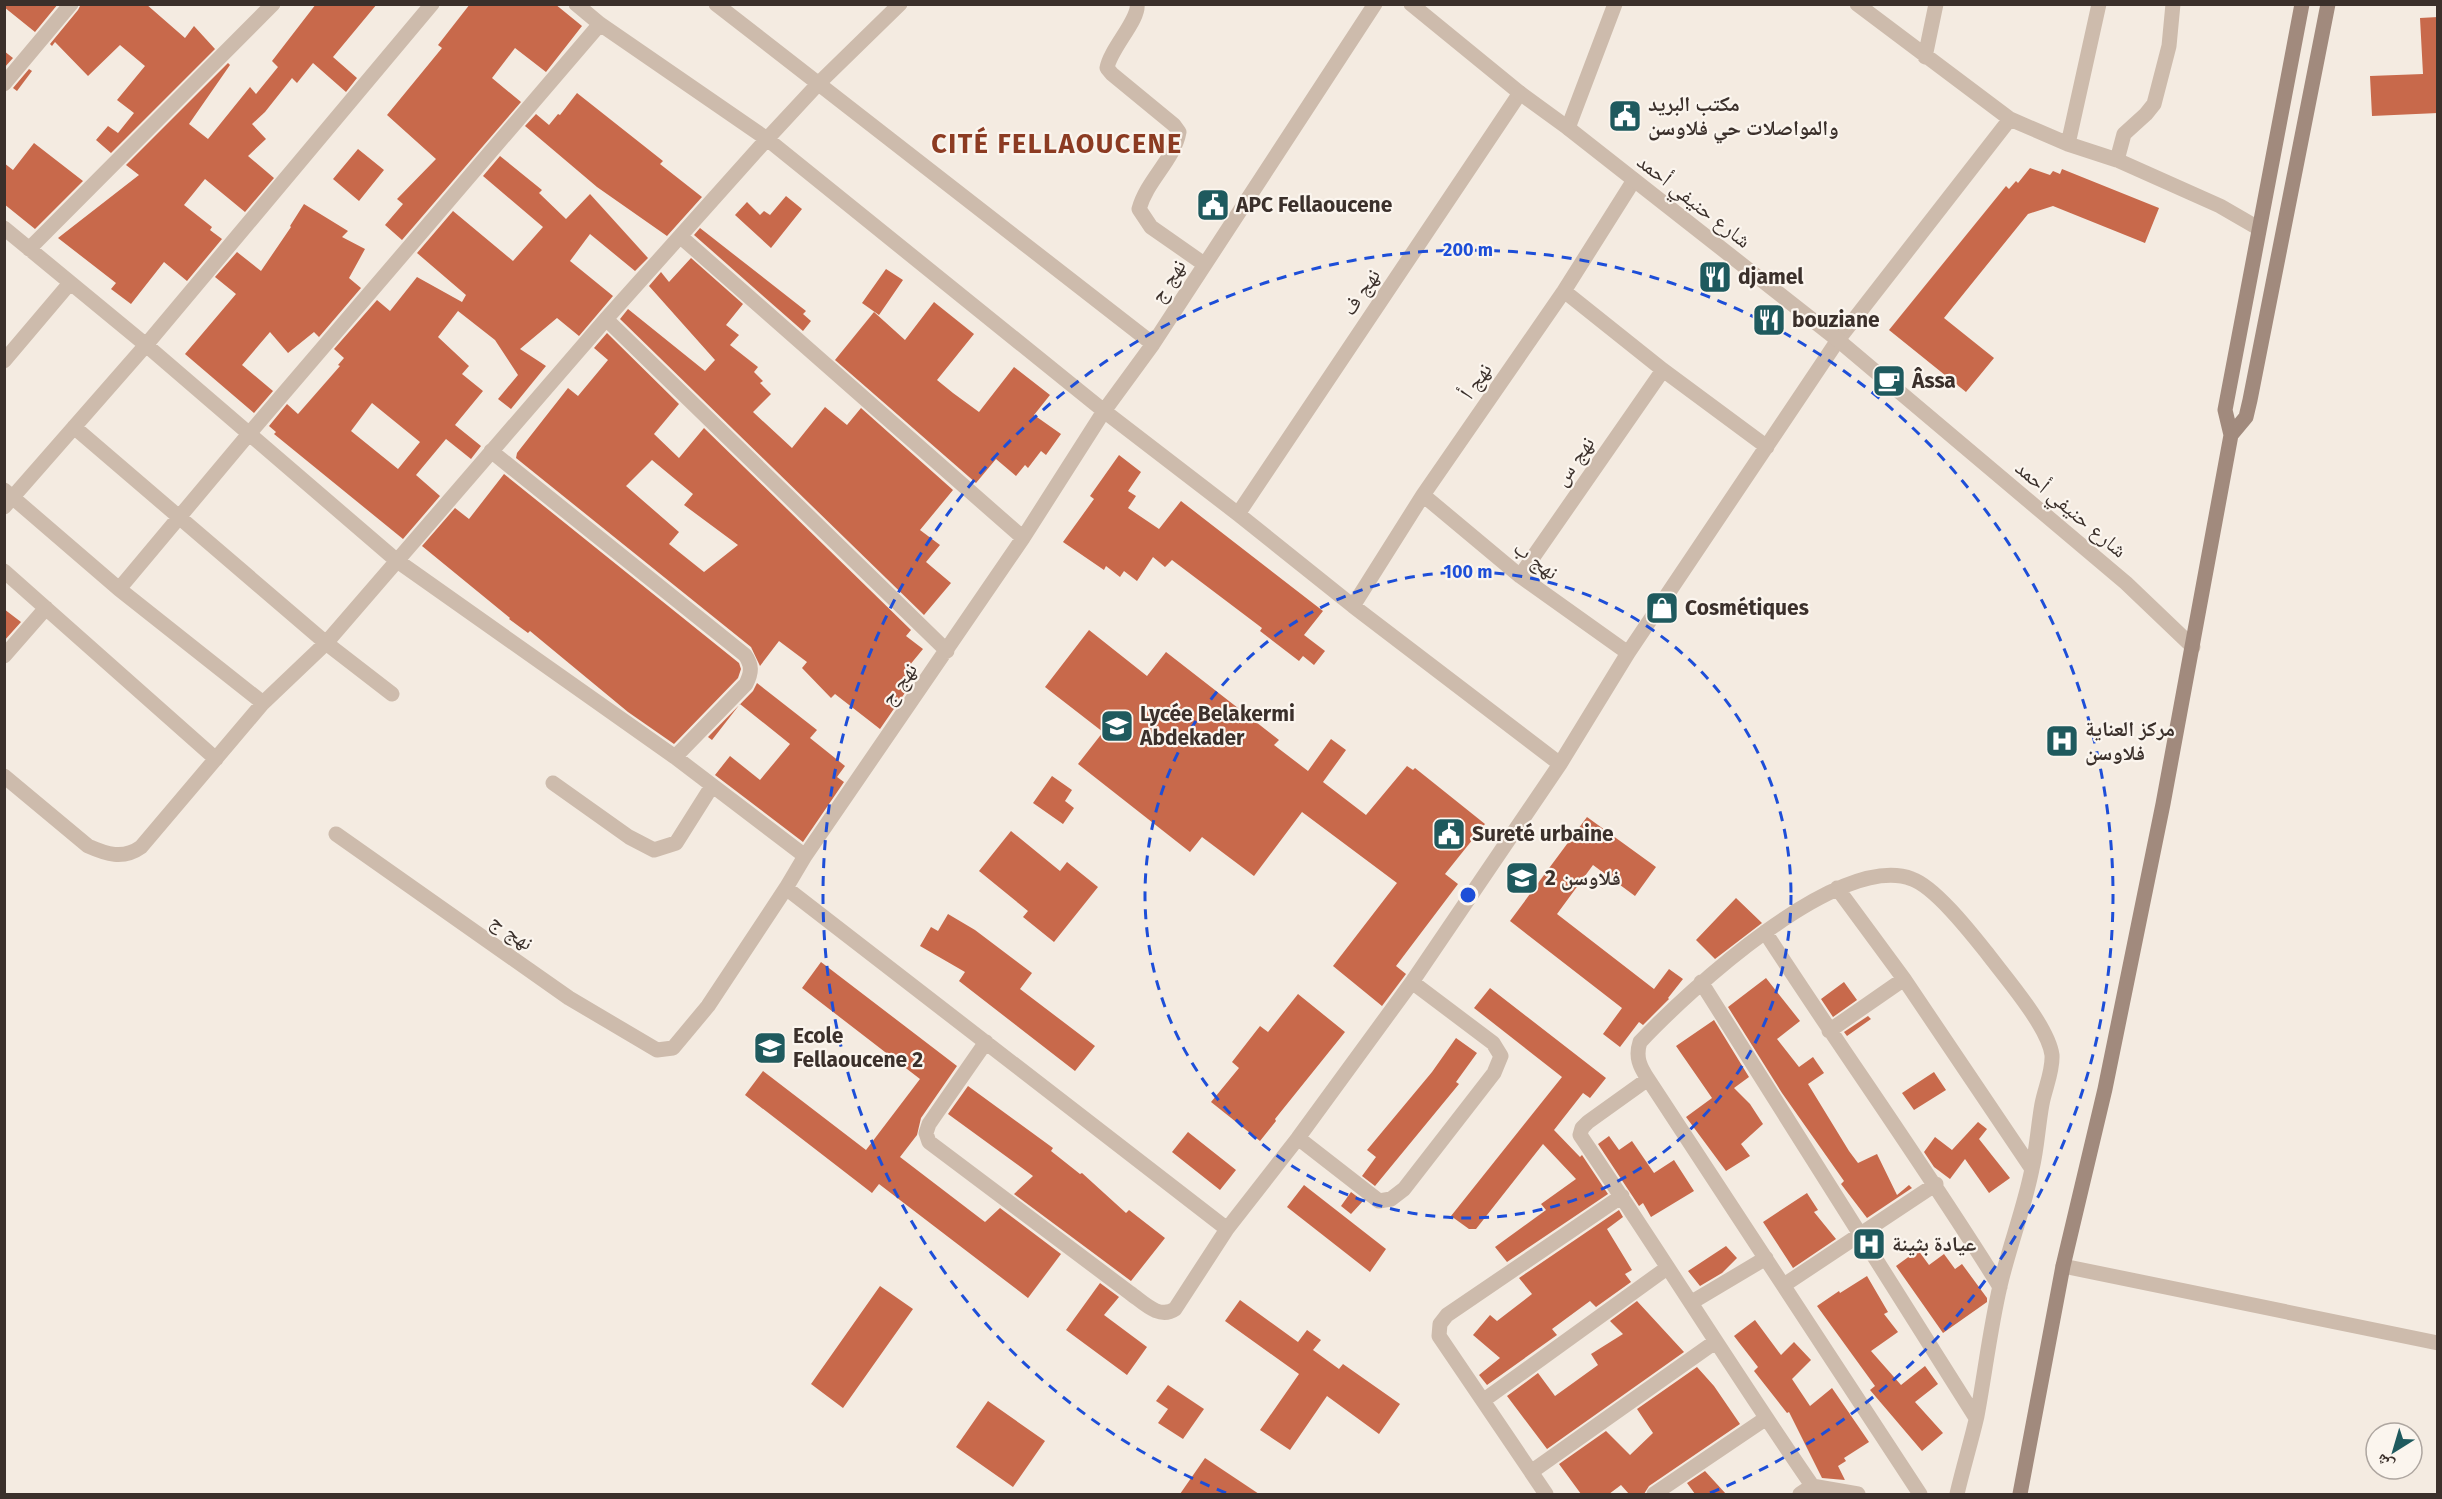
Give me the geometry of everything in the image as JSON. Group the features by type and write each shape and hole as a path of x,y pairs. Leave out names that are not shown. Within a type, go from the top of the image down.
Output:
{"main road":[{"path":"2020,1494 2063,1266 2109,1066 2193,647 2231,435 2225,410 2302,4"},
{"path":"2231,435 2246,417 2250,400 2328,4"}],"street":[{"path":"4,84 71,4"},
{"path":"29,249 273,4"},
{"path":"263,703 7,499 146,345 432,4"},
{"path":"576,4 600,24 767,139 1104,411 1560,764"},
{"path":"716,4 1153,344"},
{"path":"4,776 88,846 118,856 133,853 141,847 263,703 326,643 606,319 767,139 818,84 900,4"},
{"path":"1137,4 1136,13 1112,53 1107,68 1174,125 1179,132 1174,147 1143,193 1139,209 1151,226 1204,264"},
{"name":"نهج ج","path":"336,834 569,998 657,1050 673,1048 698,1020 805,856 1023,538 1104,411 1153,344 1375,4"},
{"path":"1568,128 1615,4"},
{"path":"1857,4 2010,119 2068,144 2117,160 2220,206 2258,228"},
{"path":"1925,57 1936,4"},
{"path":"2068,144 2099,4"},
{"path":"2117,160 2124,134 2154,104 2169,46 2173,4"},
{"name":"شارع حنيفي أحمد","path":"1420,8 1520,93 1568,128 1838,340 2126,583 2193,647"},
{"path":"119,589 600,24"},
{"name":"نهج ف","path":"1238,514 1520,93"},
{"path":"986,1042 929,1124 926,1133 929,1142 1130,1293 1164,1314 1175,1309 1227,1229 1298,1138 1412,982 1560,764 1628,653 1838,340 2010,119"},
{"name":"نهج أ","path":"1353,606 1423,495 1564,291 1634,180"},
{"path":"4,228 146,345 396,560 675,757 805,856"},
{"path":"681,237 1023,538"},
{"path":"4,361 70,283"},
{"path":"1564,291 1663,370 1767,447"},
{"path":"606,319 947,651"},
{"name":"نهج س","path":"1520,576 1663,370"},
{"path":"74,427 326,643 392,694"},
{"path":"491,451 745,655 751,663 751,674 746,684 675,757"},
{"name":"نهج ب","path":"1423,495 1520,576 1628,653"},
{"path":"4,571 216,759"},
{"path":"4,656 46,608"},
{"path":"553,783 629,837 654,850 676,843 712,786"},
{"path":"1920,1494 1648,1079 1639,1064 1637,1051 1640,1042 1701,982 1765,932 1838,888 1889,874 1910,878 1926,885 1975,938 2031,1011 2052,1053 2032,1169 2000,1287 1976,1418 1957,1494"},
{"path":"786,888 1227,1229"},
{"path":"1838,888 1904,979 2032,1169"},
{"path":"1765,932 1829,1031 1936,1184 2000,1287"},
{"path":"1829,1031 1904,979"},
{"path":"1298,1138 1379,1201 1391,1199 1404,1189 1494,1072 1501,1056 1493,1043 1412,982"},
{"path":"1701,982 1976,1418"},
{"path":"1648,1079 1588,1122 1580,1135 1667,1268 1692,1302 1810,1492 1858,1494"},
{"path":"1784,1285 1859,1233 1936,1184"},
{"path":"1546,1494 1484,1400 1438,1336 1440,1324 1622,1196"},
{"path":"1692,1302 1766,1258"},
{"path":"2063,1266 2438,1343"},
{"path":"1484,1400 1667,1268"},
{"path":"1531,1472 1715,1342"},
{"path":"1653,1494 1765,1419"}],"building":[{"path":"4,4 58,4 35,32 4,7"},
{"path":"81,4 146,4 185,38 194,26 215,49 111,153 96,140 108,126 118,133 134,113 117,100 145,66 120,45 88,76 55,42 52,46 50,44"},
{"path":"316,4 377,4 333,57 357,78 346,92 313,63 297,83 292,78 265,112 252,124 266,139 248,156 274,178 245,212 205,179 184,205 212,227 210,230 222,239 187,281 164,262 131,304 111,289 116,283 58,238 139,175 126,165 228,63 230,65 189,124 208,139 250,87 256,94 278,67 272,61"},
{"path":"470,4 555,4 582,26 546,72 515,48 492,78 521,102 402,240 385,225 403,204 397,199 436,159 387,115 442,48 438,45"},
{"path":"2438,17 2438,113 2372,116 2370,76 2423,74 2420,18"},
{"path":"4,51 13,58 4,68"},
{"path":"29,69 32,71 17,91 13,88"},
{"path":"577,93 663,161 660,164 702,197 667,236 597,187 525,126 536,114 549,125"},
{"path":"34,143 83,181 35,229 4,204 4,163 13,170"},
{"path":"358,149 384,170 359,201 333,179"},
{"path":"500,156 542,190 539,193 566,219 590,194 648,258 635,271 590,234 570,261 613,296 579,336 557,318 520,349 546,366 511,409 498,399 518,375 495,340 458,311 438,337 469,366 462,374 483,391 455,425 481,446 471,459 446,439 416,475 440,496 403,539 274,434 276,432 269,426 287,404 298,414 340,366 338,365 344,358 334,349 377,300 390,311 417,277 462,302 466,295 417,253 453,211 513,261 543,227 483,176","holes":["372,403 420,442 398,469 351,431"]},
{"path":"2030,168 2050,175 2053,171 2060,174 2062,169 2159,208 2145,243 2053,206 2028,214 1944,318 1994,358 1966,392 1889,330 2006,186 2009,189 2016,181 2018,183"},
{"path":"786,196 802,209 771,248 735,215 747,202 760,215 764,211 770,215"},
{"path":"304,204 348,231 342,237 365,249 349,278 361,288 319,337 314,332 288,353 270,332 242,365 273,391 254,413 185,354 236,294 215,277 237,252 261,271"},
{"path":"700,228 806,311 803,314 811,321 803,331 694,235"},
{"path":"691,258 743,304 726,325 739,335 730,345 758,367 754,372 763,381 760,383 771,394 753,412 792,448 825,407 847,425 861,408 953,490 920,530 940,545 926,562 951,583 924,615 620,319 628,309 705,371 715,360 649,286 661,272 669,282"},
{"path":"886,269 903,280 879,315 862,303"},
{"path":"934,302 974,334 937,380 953,393 979,412 1014,367 1050,395 1034,415 1061,434 1046,455 1041,451 1028,468 1025,465 1016,476 996,459 976,483 835,360 874,312 905,340"},
{"path":"607,333 679,404 654,434 679,458 704,428 911,630 906,636 923,649 909,666 918,674 880,729 835,694 831,698 802,668 807,662 779,641 760,666 751,647 516,458 517,453 568,388 578,396 608,360 594,348","holes":["652,460 693,494 684,505 738,545 704,572 669,544 679,532 626,486"]},
{"path":"1119,455 1141,472 1128,491 1136,496 1128,508 1159,529 1181,501 1323,611 1304,635 1325,651 1314,665 1303,656 1299,661 1260,631 1262,628 1172,560 1165,567 1153,557 1137,581 1124,571 1120,577 1106,566 1104,570 1063,542 1094,499 1090,496"},
{"path":"504,474 739,663 741,669 738,678 674,744 628,712 530,631 528,633 509,619 422,546 455,508 469,519"},
{"path":"4,609 21,622 4,641"},
{"path":"1089,630 1147,676 1166,652 1279,740 1274,745 1308,771 1331,739 1346,750 1323,782 1366,815 1407,766 1413,770 1415,768 1485,824 1445,874 1458,884 1396,966 1406,974 1382,1006 1333,966 1397,883 1302,812 1254,876 1202,837 1190,852 1078,764 1103,732 1045,687"},
{"path":"757,683 817,730 810,738 845,766 837,777 844,782 803,842 715,775 730,756 760,780 790,744 740,704 753,691"},
{"path":"739,705 712,740 708,737"},
{"path":"1052,776 1072,790 1065,801 1074,808 1063,824 1033,803"},
{"path":"1587,817 1656,867 1635,896 1593,865 1557,914 1654,989 1669,969 1683,979 1669,999 1643,1025 1639,1022 1620,1047 1603,1034 1622,1008 1510,921"},
{"path":"1011,831 1060,871 1067,862 1098,887 1054,942 1023,917 1028,911 979,871"},
{"path":"1736,898 1762,923 1715,959 1696,940"},
{"path":"948,914 975,930 1032,973 1020,989 1095,1046 1075,1071 959,981 965,972 920,946 931,927 938,931"},
{"path":"821,962 957,1066 921,1118 917,1135 900,1157 985,1222 1000,1208 1061,1254 1028,1298 879,1184 872,1193 745,1095 763,1071 866,1150 920,1079 802,988"},
{"path":"1766,978 1800,1021 1777,1039 1799,1067 1813,1057 1824,1073 1808,1084 1849,1151 1858,1163 1877,1154 1897,1195 1909,1185 1912,1188 1867,1218 1841,1184 1844,1181 1782,1093 1728,1007"},
{"path":"1844,982 1857,1000 1833,1017 1821,999"},
{"path":"1490,988 1606,1078 1590,1098 1583,1093 1554,1130 1580,1157 1582,1155 1608,1194 1507,1262 1495,1247 1546,1210 1541,1204 1576,1179 1543,1144 1476,1229 1469,1229 1451,1216 1562,1077 1474,1008"},
{"path":"1298,994 1345,1032 1260,1141 1211,1102 1239,1068 1232,1062 1260,1026 1268,1032"},
{"path":"1868,1016 1871,1019 1847,1036 1844,1032"},
{"path":"1714,1020 1749,1077 1734,1088 1750,1104 1763,1124 1741,1144 1750,1156 1726,1171 1686,1117 1712,1098 1676,1046"},
{"path":"1456,1038 1477,1053 1456,1082 1459,1084 1375,1186 1362,1176 1376,1157 1367,1150 1432,1072"},
{"path":"1934,1072 1946,1090 1914,1110 1902,1093"},
{"path":"968,1086 1053,1148 1051,1151 1080,1174 1082,1173 1126,1213 1129,1210 1165,1238 1131,1281 1014,1194 1033,1176 948,1114"},
{"path":"1978,1122 1987,1129 1979,1139 2010,1178 1989,1193 1965,1159 1950,1179 1934,1167 1924,1152 1935,1137 1952,1150"},
{"path":"1188,1132 1236,1170 1220,1190 1172,1152"},
{"path":"1609,1136 1619,1150 1632,1141 1654,1173 1674,1160 1694,1191 1651,1217 1643,1203 1639,1206 1598,1144"},
{"path":"1304,1185 1386,1249 1370,1272 1287,1207"},
{"path":"1351,1192 1363,1201 1351,1214 1341,1206"},
{"path":"1807,1193 1818,1210 1814,1212 1836,1239 1793,1268 1763,1222"},
{"path":"1619,1210 1623,1217 1607,1229 1632,1270 1625,1274 1631,1282 1596,1307 1590,1301 1552,1329 1557,1335 1487,1385 1479,1375 1500,1358 1473,1335 1490,1315 1497,1321 1532,1294 1519,1278"},
{"path":"1726,1246 1737,1258 1722,1273 1700,1286 1688,1271"},
{"path":"1918,1250 1929,1265 1944,1254 1955,1269 1962,1264 1987,1298 1987,1302 1943,1333 1896,1266"},
{"path":"1867,1276 1888,1312 1884,1314 1898,1332 1871,1351 1901,1385 1925,1366 1938,1384 1915,1402 1943,1433 1922,1451 1870,1390 1875,1386 1817,1306"},
{"path":"1100,1283 1119,1297 1104,1315 1147,1347 1127,1375 1066,1330"},
{"path":"880,1286 913,1309 843,1408 811,1384"},
{"path":"1240,1300 1298,1342 1307,1330 1321,1340 1313,1350 1339,1369 1343,1364 1400,1404 1379,1434 1327,1396 1290,1450 1260,1430 1299,1374 1225,1321"},
{"path":"1637,1301 1684,1352 1547,1449 1507,1396 1538,1373 1555,1396 1598,1365 1591,1354 1623,1334 1610,1321"},
{"path":"1755,1320 1781,1355 1794,1342 1811,1360 1792,1379 1810,1406 1832,1388 1869,1442 1844,1458 1846,1461 1838,1466 1845,1480 1822,1478 1789,1412 1787,1413 1754,1371 1758,1367 1734,1336"},
{"path":"1697,1367 1714,1386 1740,1424 1649,1486 1644,1494 1629,1494 1621,1485 1609,1494 1581,1494 1559,1464 1606,1431 1630,1455 1653,1433 1637,1409"},
{"path":"1168,1385 1204,1409 1183,1439 1158,1423 1168,1409 1156,1401"},
{"path":"988,1401 1045,1441 1013,1487 956,1447"},
{"path":"1205,1458 1259,1494 1180,1494"},
{"path":"1705,1471 1726,1494 1695,1494 1687,1483"}],"place":[{"name":"مكتب البريد والمواصلات حي فلاوسن","path":"1625,116"},
{"name":"APC Fellaoucene","path":"1213,205"},
{"name":"djamel","path":"1715,277"},
{"name":"bouziane","path":"1769,320"},
{"name":"Âssa","path":"1889,381"},
{"name":"Cosmétiques","path":"1662,608"},
{"name":"Lycée Belakermi Abdekader","path":"1117,726"},
{"name":"مركز العناية فلاوسن","path":"2062,741"},
{"name":"Sureté urbaine","path":"1449,834"},
{"name":"فلاوسن 2","path":"1522,878"},
{"name":"Ecole Fellaoucene 2","path":"770,1048"},
{"name":"عيادة بثينة","path":"1869,1244"}],"district":[{"name":"CITÉ FELLAOUCENE","path":"1057,144"}]}
